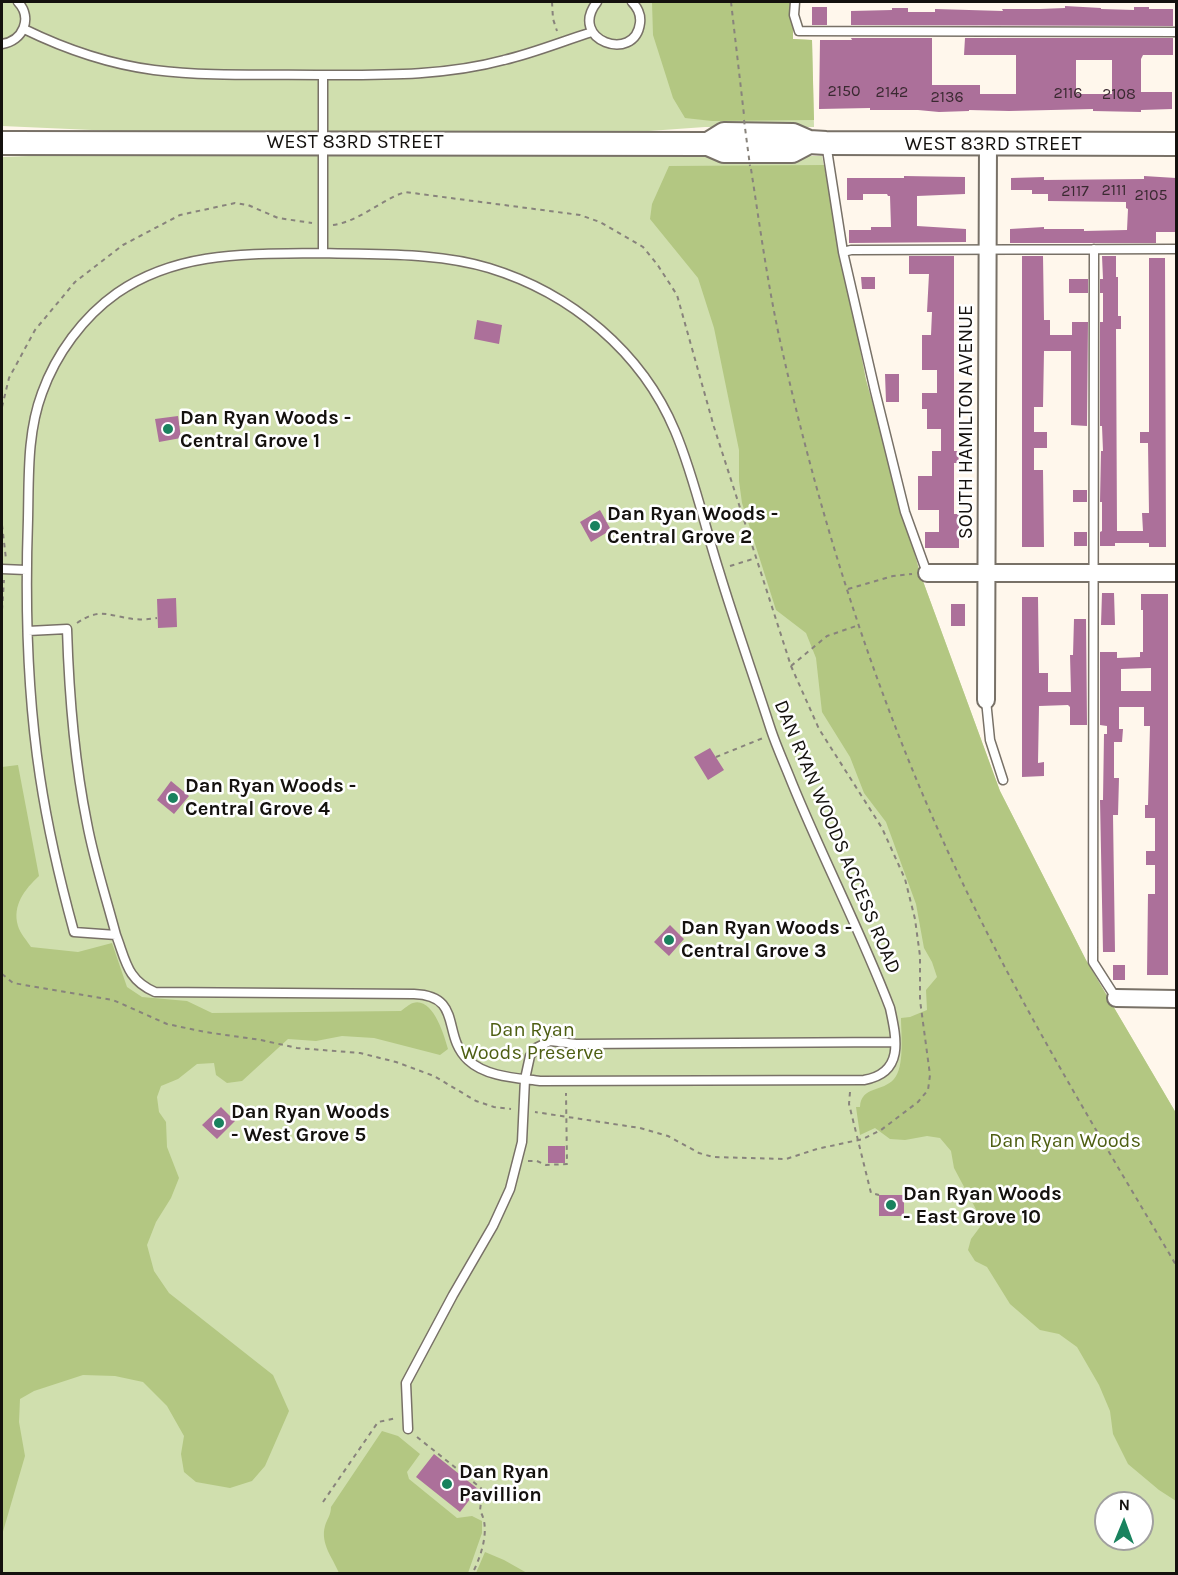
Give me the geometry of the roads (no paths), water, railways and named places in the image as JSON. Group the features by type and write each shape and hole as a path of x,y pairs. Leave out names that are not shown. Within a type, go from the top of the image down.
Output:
{"street":[{"name":"WEST 83RD STREET","path":"2,143 708,144 724,134 794,135 818,143 1176,144"},
{"name":"SOUTH HAMILTON AVENUE","path":"986,700 988,144"},
{"path":"927,573 1176,573"},
{"path":"1116,998 1176,999"}],"lane":[{"path":"2,44 12,41 24,29 25,13 18,2"},
{"path":"597,2 589,15 592,32 604,43 621,44 628,41 639,28 639,12 632,2"},
{"path":"795,2 794,15 799,31 1176,32"},
{"path":"24,29 57,45 99,59 154,70 223,74 323,75 445,70 502,61 592,32"},
{"path":"323,75 323,253"},
{"path":"818,143 904,512 927,573"},
{"path":"1094,249 1093,962 1116,998"},
{"path":"843,252 851,250 1176,249"},
{"name":"DAN RYAN WOODS ACCESS ROAD","path":"323,253 450,259 521,279 579,312 605,332 628,355 648,381 662,403 688,464 719,570 773,735 817,843 887,1000 894,1025 894,1042 892,1065 886,1072 877,1078 850,1080 566,1081 525,1079 492,1072 468,1060 454,1038 445,1005 436,998 414,994 155,992 142,987 130,974 116,935 74,932 55,857 40,776 30,691 26,570 29,456 33,424 42,393 54,364 92,314 117,293 145,277 178,264 212,257 240,254 323,253"},
{"path":"2,569 26,570"},
{"path":"28,631 67,629 73,739 91,844 116,935"},
{"path":"986,700 990,740 1003,780"},
{"path":"408,1429 406,1383 494,1226 510,1189 522,1142 525,1079 530,1056 536,1048 550,1041 576,1044 894,1042"}],"place":[{"name":"Dan Ryan Woods - Central Grove 1","path":"168,429"},
{"name":"Dan Ryan Woods - Central Grove 2","path":"595,526"},
{"name":"Dan Ryan Woods - Central Grove 4","path":"173,798"},
{"name":"Dan Ryan Woods - Central Grove 3","path":"669,940"},
{"name":"Dan Ryan Woods - West Grove 5","path":"219,1123"},
{"name":"Dan Ryan Woods - East Grove 10","path":"891,1205"},
{"name":"Dan Ryan Pavillion","path":"447,1484"}],"park label":[{"name":"Dan Ryan Woods Preserve","path":"532,1042"},
{"name":"Dan Ryan Woods","path":"1065,1141"}]}
